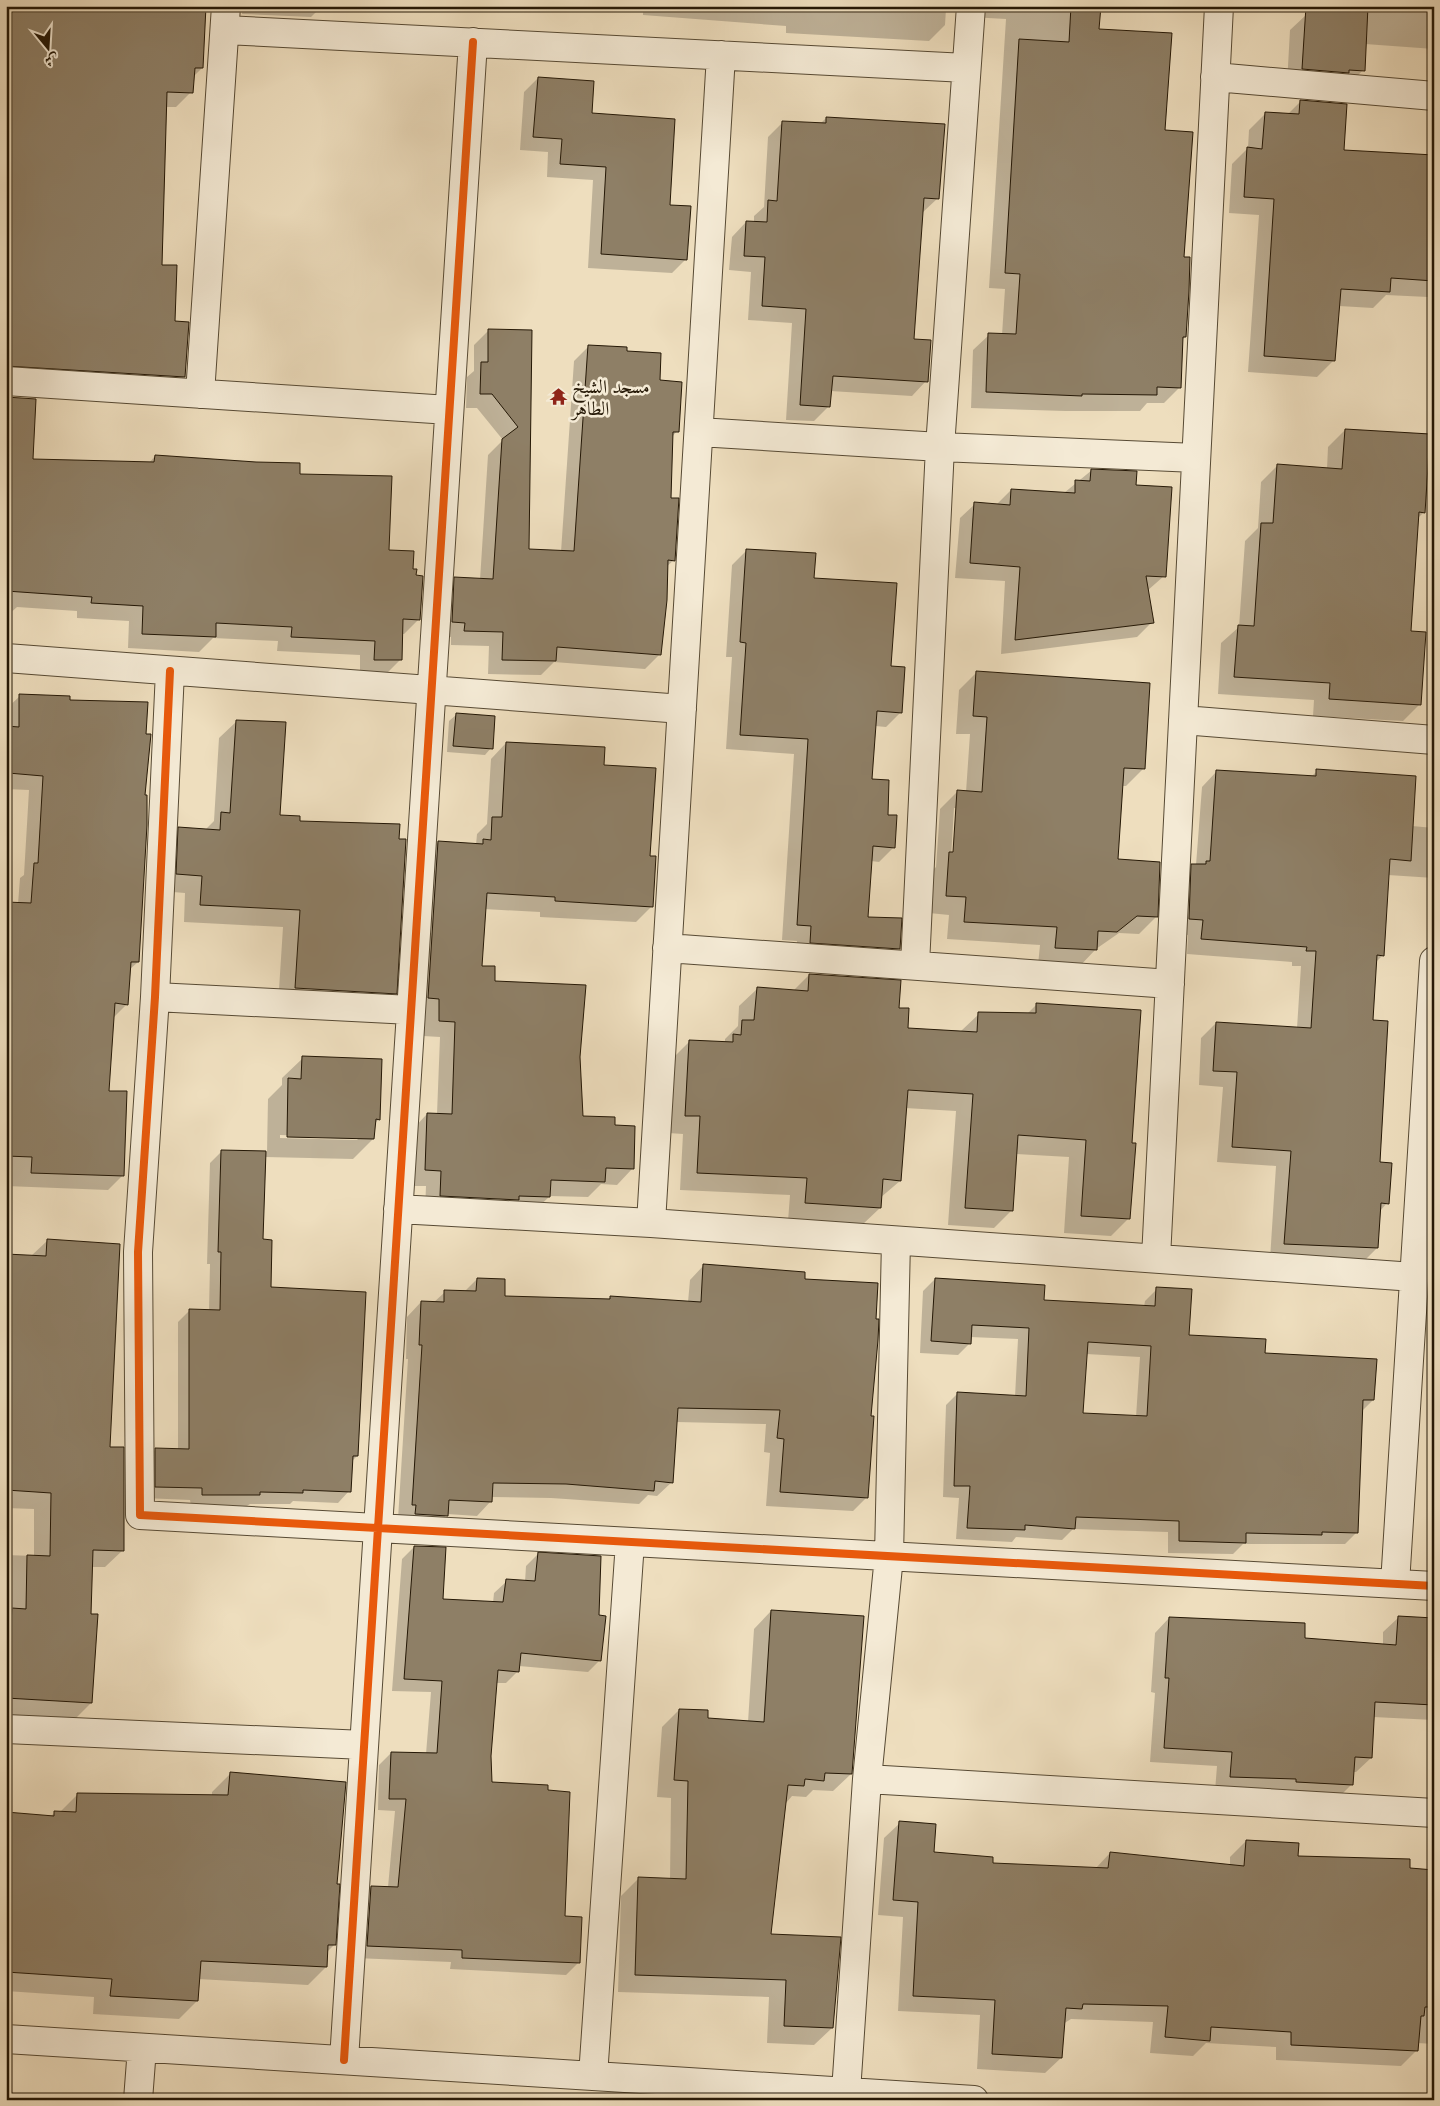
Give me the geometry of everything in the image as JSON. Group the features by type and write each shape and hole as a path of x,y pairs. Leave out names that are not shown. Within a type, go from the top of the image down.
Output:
{"street":[{"path":"915,965 940,447 971,6"},
{"path":"1156,1258 1219,6"},
{"path":"200,394 226,18 473,42 966,68"},
{"path":"344,2060 473,42"},
{"path":"651,1223 722,55"},
{"path":"1215,78 1434,96"},
{"path":"6,381 449,410"},
{"path":"699,432 940,447 1196,458"},
{"path":"6,658 170,672 432,689 682,709"},
{"path":"170,672 155,997 138,1252 140,1515 1434,1586"},
{"path":"1183,720 1434,740"},
{"path":"668,948 1170,984"},
{"path":"1395,1584 1434,961"},
{"path":"155,997 411,1010"},
{"path":"398,1209 651,1223 1414,1276"},
{"path":"846,2092 867,1779 889,1556 896,1241"},
{"path":"593,2076 630,1542"},
{"path":"6,1729 364,1746"},
{"path":"867,1779 1434,1813"},
{"path":"6,2039 593,2076 717,2092 846,2092 974,2100"},
{"path":"138,2100 142,2048"}],"building":[{"path":"6,6 206,6 203,68 195,68 193,93 167,92 162,265 177,265 175,321 189,322 185,377 6,366"},
{"path":"1071,6 1101,6 1099,29 1172,33 1165,130 1193,132 1184,257 1190,257 1189,291 1186,337 1183,337 1181,388 1157,387 1157,395 1082,394 1082,396 986,392 988,333 1016,334 1020,274 1005,273 1019,39 1069,42"},
{"path":"1306,6 1368,6 1365,71 1349,70 1349,73 1302,69"},
{"path":"538,77 594,81 592,113 675,119 670,205 691,206 687,260 601,254 606,167 560,164 562,139 533,137"},
{"path":"1300,100 1347,104 1344,150 1434,155 1434,281 1391,278 1390,292 1341,289 1335,361 1264,356 1274,199 1244,197 1247,147 1262,149 1265,112 1299,114"},
{"path":"826,117 945,124 939,199 924,198 914,339 931,340 928,382 833,376 830,407 800,405 806,309 762,306 765,257 744,256 746,221 767,222 768,200 777,201 782,121 826,123"},
{"path":"488,329 532,330 529,549 574,551 588,345 627,347 627,351 661,353 660,380 682,382 679,432 673,432 671,498 679,498 675,561 668,560 667,600 661,655 557,647 556,661 502,660 503,632 464,631 465,623 452,622 454,577 493,579 502,439 518,427 492,394 480,394 481,362 488,362"},
{"path":"6,397 36,399 33,459 154,462 155,455 300,463 300,474 392,476 389,550 414,551 413,569 417,569 416,575 423,576 420,620 403,619 402,660 374,660 375,641 291,637 292,627 216,623 216,637 142,634 143,606 91,603 92,597 6,591"},
{"path":"1345,429 1430,434 1425,513 1419,512 1411,631 1426,632 1421,705 1329,699 1330,683 1234,677 1238,625 1254,626 1261,523 1273,523 1277,464 1342,469"},
{"path":"1091,469 1137,471 1136,485 1172,487 1166,577 1146,576 1154,623 1015,640 1020,567 970,563 974,502 1010,505 1011,489 1075,493 1075,480 1090,481"},
{"path":"746,549 816,553 814,578 897,583 891,666 905,667 902,713 877,711 872,779 889,780 888,815 897,815 895,848 873,846 868,917 902,918 900,949 810,943 811,926 797,925 808,739 740,735 746,643 740,642"},
{"path":"976,671 1150,683 1145,769 1124,768 1118,859 1160,862 1158,917 1137,916 1117,932 1098,931 1097,950 1055,948 1057,927 964,922 966,897 946,896 949,852 953,852 957,790 982,792 987,717 973,716"},
{"path":"19,694 70,696 70,700 148,702 146,734 151,734 145,795 147,795 147,825 139,962 131,962 128,1005 115,1003 109,1091 127,1091 124,1176 31,1173 32,1157 6,1156 6,902 31,903 34,863 38,863 43,776 8,773 10,755 6,755 6,726 19,727"},
{"path":"456,713 495,716 493,749 453,746"},
{"path":"236,720 286,722 280,815 300,816 300,821 400,824 399,839 406,839 397,994 295,988 300,910 200,905 202,876 176,874 178,827 220,830 221,812 230,813"},
{"path":"506,742 605,747 604,765 656,768 650,856 656,856 653,907 555,901 555,897 487,893 482,966 495,966 495,981 586,985 580,1057 583,1116 615,1117 615,1125 635,1126 634,1169 606,1168 605,1182 551,1180 550,1197 519,1196 519,1200 440,1196 441,1171 425,1170 427,1113 452,1114 455,1022 439,1021 439,999 428,998 438,841 483,844 483,839 491,840 492,817 502,817"},
{"path":"1316,769 1416,776 1411,861 1390,859 1384,956 1377,955 1373,1020 1388,1021 1380,1162 1392,1163 1389,1204 1381,1203 1378,1248 1284,1244 1291,1151 1232,1147 1237,1072 1213,1071 1216,1022 1311,1028 1316,951 1306,951 1307,947 1201,939 1203,920 1189,919 1191,864 1206,864 1206,861 1210,861 1216,770 1316,776"},
{"path":"809,974 901,980 899,1008 909,1008 908,1028 977,1032 978,1012 1036,1013 1036,1003 1141,1010 1132,1143 1136,1143 1130,1219 1081,1216 1086,1140 1018,1135 1013,1211 965,1208 973,1094 908,1090 901,1181 883,1179 881,1208 805,1203 807,1178 697,1173 700,1116 685,1116 689,1040 733,1042 733,1034 741,1035 742,1020 754,1020 757,987 808,991"},
{"path":"302,1056 382,1059 380,1120 376,1119 374,1139 287,1137 288,1078 301,1079"},
{"path":"221,1150 266,1151 263,1239 272,1240 271,1287 366,1292 358,1456 353,1456 351,1492 303,1490 303,1493 260,1492 260,1495 202,1495 202,1488 155,1487 155,1448 189,1449 189,1309 220,1310 221,1252 218,1252"},
{"path":"47,1239 120,1244 110,1447 124,1447 124,1551 93,1550 91,1614 98,1614 92,1703 6,1698 12,1608 26,1609 27,1555 50,1556 51,1493 6,1490 6,1254 46,1256"},
{"path":"703,1264 805,1272 805,1279 878,1283 876,1319 879,1319 871,1416 874,1416 868,1498 780,1492 784,1439 777,1438 780,1410 678,1408 673,1483 655,1481 654,1491 566,1484 493,1483 492,1502 449,1500 448,1516 415,1514 416,1505 412,1505 422,1345 419,1345 421,1301 444,1302 444,1290 476,1291 477,1278 505,1279 505,1296 610,1299 610,1296 701,1302"},
{"path":"935,1278 1045,1285 1044,1300 1155,1306 1156,1287 1192,1289 1189,1335 1266,1339 1265,1353 1377,1359 1374,1400 1363,1400 1358,1533 1322,1532 1322,1535 1246,1533 1246,1543 1179,1541 1179,1521 1076,1517 1075,1529 1025,1525 1025,1530 967,1528 970,1486 954,1486 957,1392 1026,1396 1029,1328 972,1325 971,1344 931,1341","holes":["1088,1342 1151,1346 1147,1416 1083,1413"]},
{"path":"414,1546 446,1547 443,1599 503,1602 506,1579 535,1581 538,1552 601,1556 599,1615 606,1616 601,1661 521,1653 519,1672 498,1670 491,1756 492,1782 548,1785 548,1790 570,1792 565,1916 582,1917 580,1963 462,1958 462,1950 367,1946 371,1886 398,1887 406,1799 389,1799 391,1752 437,1753 442,1681 404,1679"},
{"path":"771,1610 864,1616 852,1774 825,1773 824,1781 805,1779 804,1786 788,1785 771,1934 841,1937 833,2028 784,2026 786,1980 635,1975 638,1877 686,1879 688,1781 674,1780 679,1709 708,1710 708,1718 764,1722"},
{"path":"1398,1616 1434,1618 1434,1705 1375,1702 1372,1758 1355,1757 1353,1785 1296,1782 1296,1779 1230,1777 1232,1752 1164,1748 1169,1678 1165,1678 1169,1617 1305,1623 1305,1638 1396,1645"},
{"path":"230,1772 346,1782 337,1884 340,1884 336,1945 328,1945 327,1967 201,1961 198,2001 110,1996 112,1979 6,1972 6,1812 54,1816 54,1811 76,1812 77,1793 228,1795"},
{"path":"899,1821 936,1824 934,1852 993,1857 993,1863 1108,1868 1110,1852 1244,1866 1246,1840 1299,1843 1298,1856 1410,1859 1410,1868 1434,1870 1434,2007 1425,2007 1424,2016 1421,2016 1418,2051 1291,2045 1291,2032 1211,2027 1210,2041 1165,2037 1168,2006 1083,2004 1082,2009 1066,2008 1062,2058 992,2054 995,2000 913,1996 918,1902 893,1900"}],"cycle path":[{"path":"344,2060 473,42"},
{"path":"170,671 155,997 138,1252 140,1515 1434,1586"}],"place":[{"name":"مسجد الشيخ الطاهر","path":"558,397"}]}
